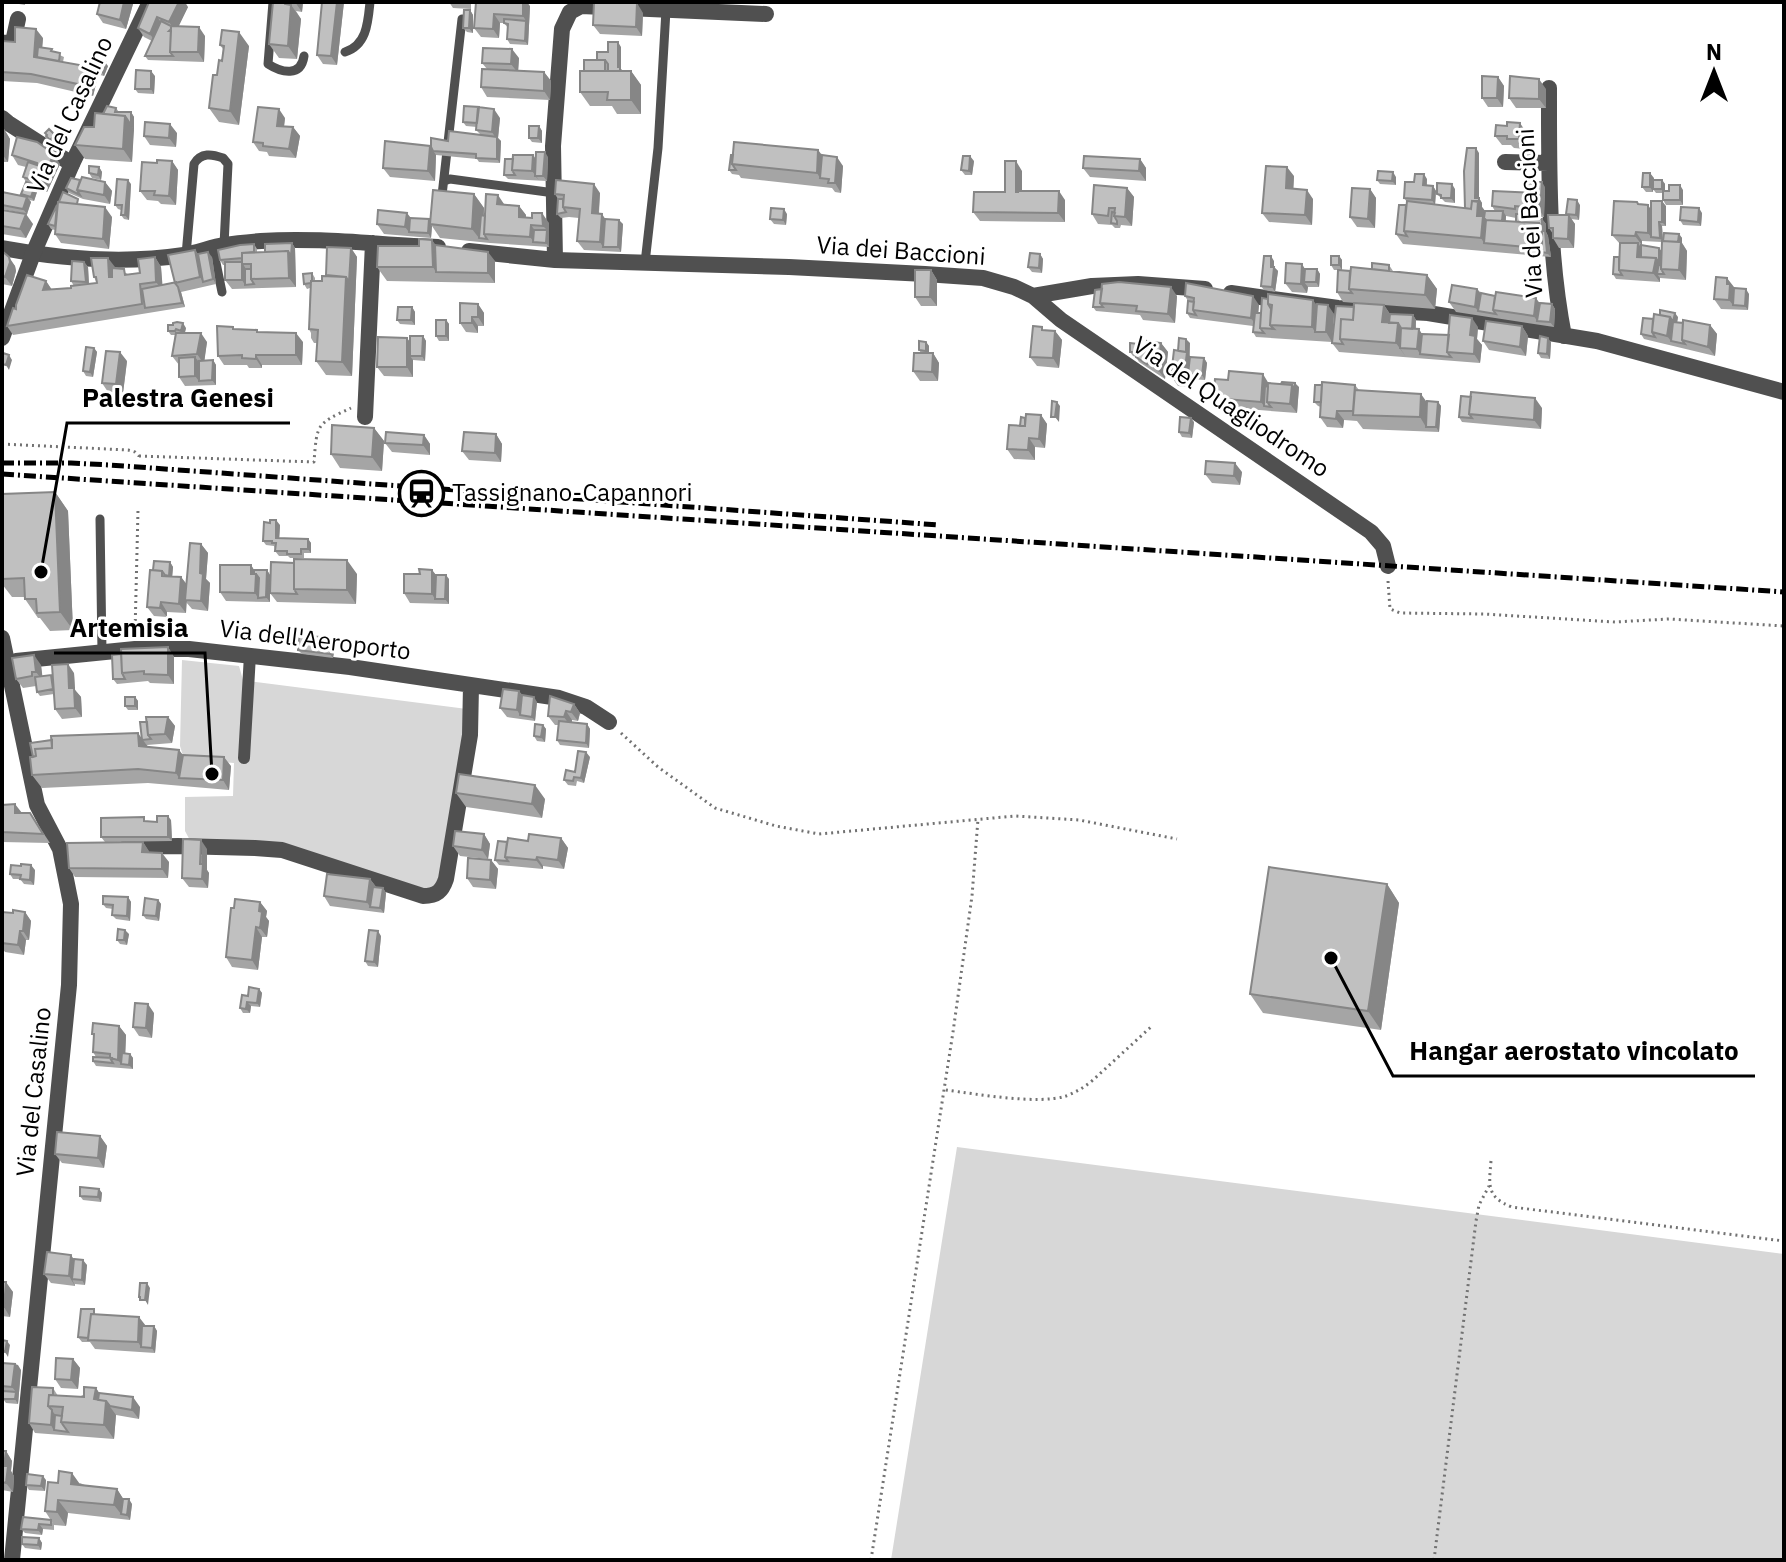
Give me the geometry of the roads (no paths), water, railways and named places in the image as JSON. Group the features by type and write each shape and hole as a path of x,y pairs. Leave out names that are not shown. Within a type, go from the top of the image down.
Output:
{"street":[{"name":"Via del Casalino","path":"2,338 33,254 72,164 150,2"},
{"path":"555,260 553,146 562,29 570,12 581,6 666,10 711,7 766,14"},
{"path":"2,43 13,42 18,19"},
{"name":"Via dei Baccioni","path":"1549,88 1549,163 1556,296 1564,336"},
{"path":"2,118 72,164"},
{"path":"1505,162 1549,163"},
{"name":"Via dei Baccioni","path":"2,248 83,259 149,259 262,241 373,243 437,239 555,260 789,267 983,278 1033,296 1092,286 1138,284 1195,287 1338,308 1428,313 1564,336 1612,345 1784,392"},
{"path":"365,409 373,243"},
{"name":"Via del Quagliodromo","path":"1033,296 1061,320 1371,532 1383,546 1388,566"},
{"name":"Via del Casalino","path":"2,638 37,805 67,849 71,904 69,985 12,1560"},
{"name":"Via dell'Aeroporto","path":"8,662 135,649 189,649 250,655 559,698 586,707 609,722"},
{"path":"244,758 250,655"},
{"path":"104,848 178,846 282,850 423,896 433,896 443,889 446,879 470,735 471,686"},
{"path":"2,1455 22,1456"}],"lane":[{"path":"273,2 268,64 294,71 303,64 304,56"},
{"path":"345,52 356,47 364,37 370,2"},
{"path":"645,263 658,148 666,10"},
{"path":"439,216 462,19"},
{"path":"186,255 194,164 197,158 205,155 223,158 228,164 219,246 222,292"},
{"path":"444,181 450,179 547,192"},
{"path":"100,519 102,652"}],"railway":[{"path":"2,463 110,465 939,525"},
{"path":"2,474 1784,592"}],"place":[{"name":"Tassignano-Capannori","path":"421,493"},
{"name":"Palestra Genesi","path":"41,572"},
{"name":"Artemisia","path":"212,774"},
{"name":"Hangar aerostato vincolato","path":"1331,958"}]}
